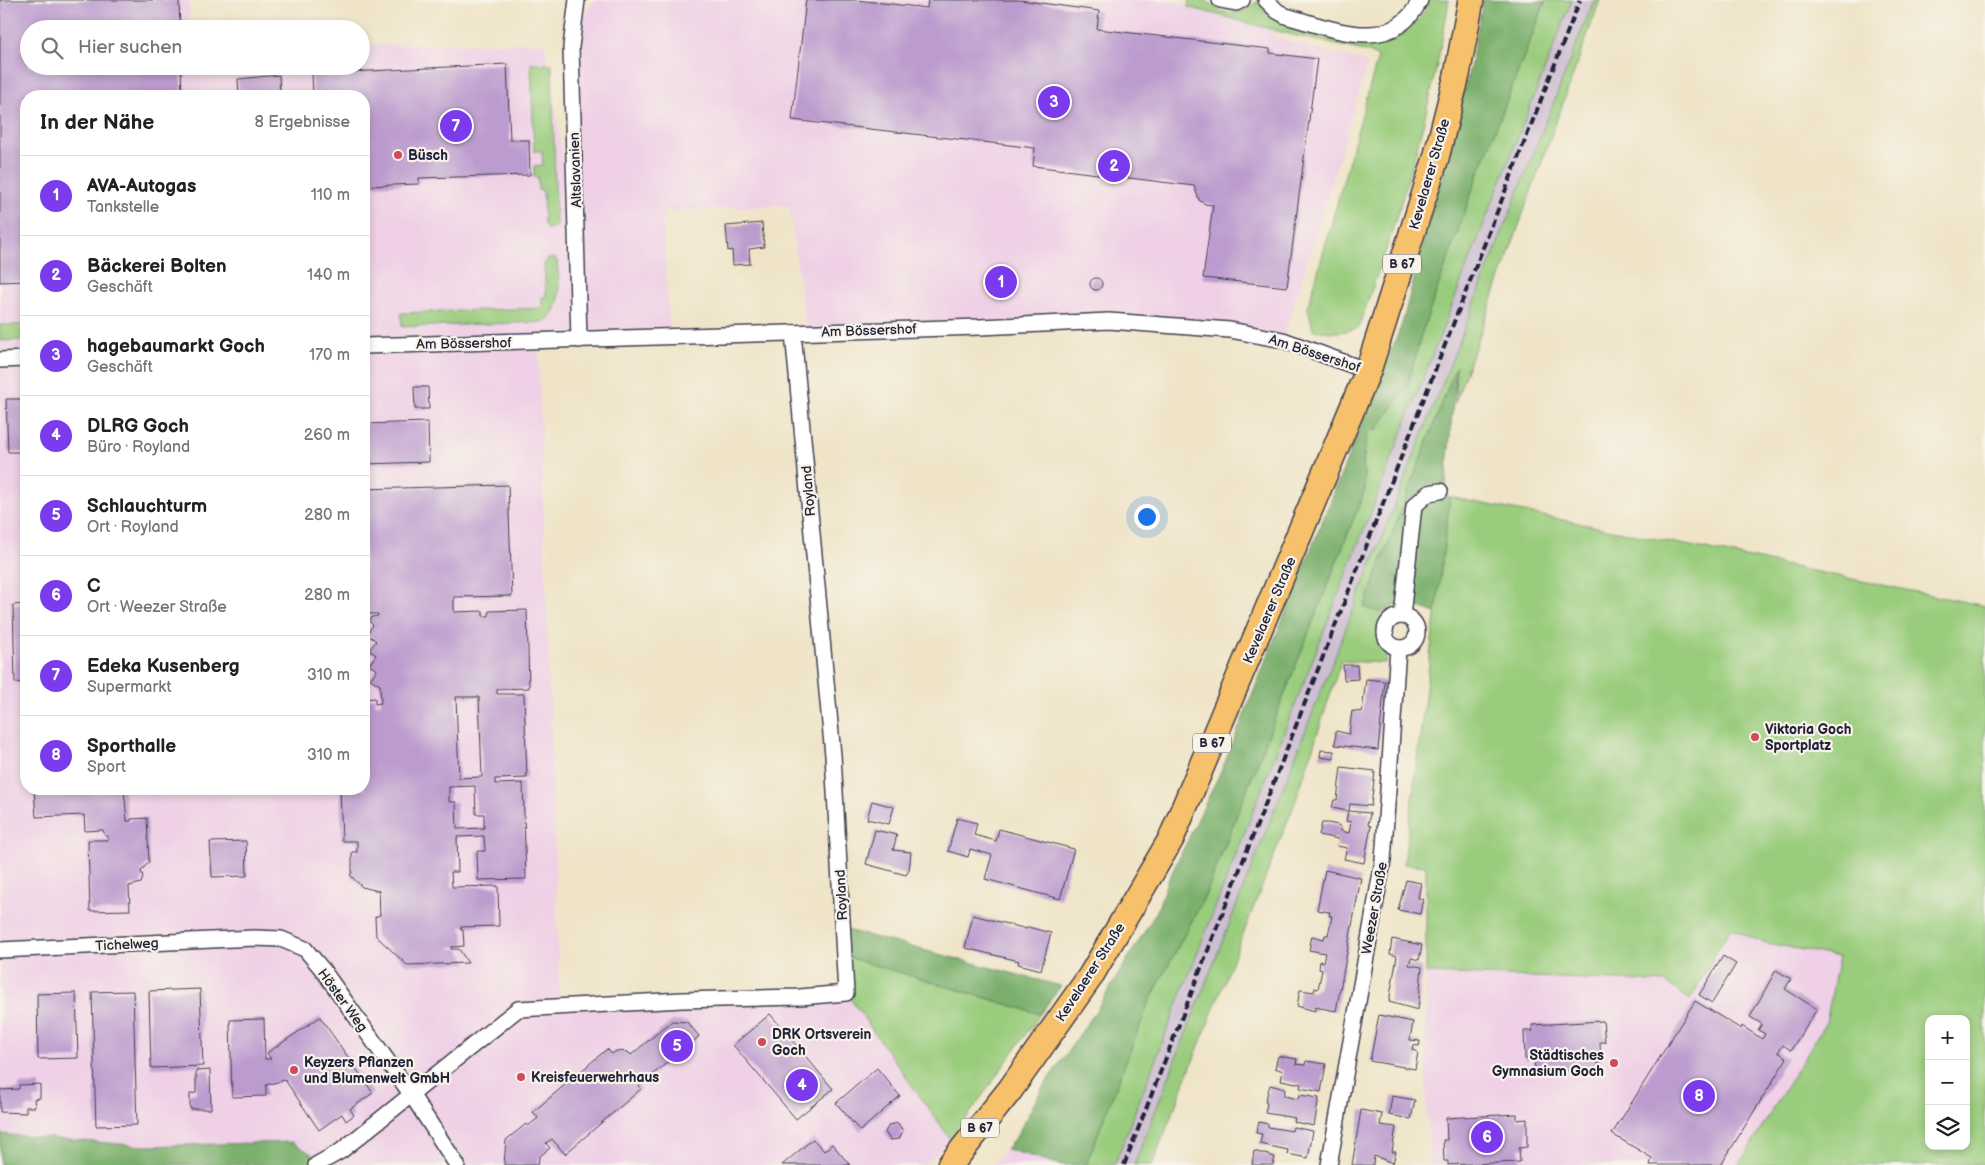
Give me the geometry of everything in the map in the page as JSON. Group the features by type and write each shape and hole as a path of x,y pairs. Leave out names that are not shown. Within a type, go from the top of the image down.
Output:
{"main road":[{"name":"Kevelaerer Straße","path":"950,1165 1010,1090 1090,977 1172,839 1368,371 1436,158 1457,75 1471,0"}],"street":[{"name":"Altslavanien","path":"576,0 571,47 579,340"},
{"path":"1220,0 1236,3 1242,0"},
{"path":"1266,0 1277,11 1286,16 1348,32 1372,35 1383,34 1402,23 1411,14 1420,0"},
{"name":"Am Bössershof","path":"370,346 1109,320 1230,330 1283,340 1368,371"},
{"name":"Royland","path":"411,1094 518,1010 682,1000 800,997 846,993 833,755 793,332"},
{"path":"0,360 20,359"},
{"path":"1402,616 1414,506 1428,493 1440,491"},
{"path":"1402,616 1412,621 1417,631 1417,637 1410,646 1398,648 1390,644 1385,630 1389,621 1402,616"},
{"name":"Weezer Straße","path":"1329,1165 1383,861 1398,648"},
{"name":"Höster Weg","path":"254,938 281,939 305,949 322,969 411,1094 457,1165"},
{"name":"Tichelweg","path":"0,950 254,938"},
{"path":"316,1165 341,1151 411,1094"}],"shaded area":[{"path":"0,0 189,0 190,20 20,20 20,75 370,75 370,45 545,43 576,238 579,26 594,0 1166,0 1276,29 1275,38 1368,63 1283,340 1109,321 806,332 789,205 662,211 670,336 538,341 560,1007 846,993 951,1140 924,1165 325,1165 144,1146 0,1142"},
{"path":"1572,0 1594,0 1134,1165 1114,1165"},
{"name":"Städtisches Gymnasium Goch","path":"1730,928 1762,942 1839,957 1826,1022 1739,1165 1431,1165 1426,1104 1426,973 1665,982 1689,1000"},
{"path":"1006,1149 1062,1165 992,1165"}],"green space":[{"path":"1189,0 1205,0 1223,12 1234,13 1243,11 1258,1 1269,15 1284,23 1349,40 1377,43 1387,41 1406,32 1420,18 1430,0 1449,0 1433,84 1412,166 1387,248 1358,328 1341,332 1313,330 1308,307 1378,57 1369,52 1293,35 1188,7"},
{"path":"1483,0 1545,2 1476,180 1421,335 1408,385 1376,431 1368,429 1363,462 1365,490 1205,896 1149,1002 1086,1165 1062,1165 1006,1149 1016,1137 1043,1087 1094,1014 1157,911 1165,887 1223,767 1402,324 1471,64"},
{"path":"1546,0 1572,0 1114,1165 1086,1165 1149,1002 1205,896 1365,490 1363,462 1368,429 1408,385 1421,335 1476,180"},
{"path":"1594,0 1600,0 1455,403 1456,368 1364,607 1382,613 1378,623 1378,633 1388,650 1385,663 1341,661 1296,800 1152,1165 1134,1165"},
{"path":"531,63 552,64 556,227 547,229 544,225 543,190 538,190 538,177 534,177 534,166 543,165 542,151 534,151"},
{"path":"554,258 557,260 558,304 550,318 542,322 402,327 401,313 542,308 542,297 546,297 544,264 548,259"},
{"path":"0,325 20,325 20,340 0,341"},
{"path":"1456,366 1445,496 1450,497 1436,613 1409,605 1396,606 1382,613 1364,607"},
{"path":"1450,497 1985,606 1985,1165 1739,1165 1826,1022 1839,957 1762,942 1730,928 1690,1000 1665,982 1426,973 1426,866 1404,864"},
{"path":"843,929 1061,986 1040,1014 844,956"},
{"path":"844,956 1040,1014 951,1140 846,993"},
{"path":"0,1134 144,1146 292,1142 323,1161 316,1165 0,1165"}],"building":[{"path":"0,0 179,0 180,20 20,20 20,75 181,75 182,90 20,90 20,281 0,282"},
{"path":"806,0 856,0 927,8 928,0 1019,0 1099,11 1097,29 1270,49 1270,53 1317,59 1287,287 1203,278 1213,205 1205,204 1199,200 1194,186 1033,166 1035,148 792,120"},
{"path":"507,64 510,140 529,140 530,175 419,178 419,184 370,186 370,90 313,90 312,75 370,75 370,71"},
{"path":"279,75 280,90 239,90 238,79"},
{"path":"762,223 764,247 749,249 750,264 733,265 732,250 728,251 726,226"},
{"path":"1094,278 1098,278 1102,284 1098,290 1094,290 1090,286 1090,282"},
{"path":"414,387 428,387 429,409 415,409"},
{"path":"6,399 20,399 20,452 8,452"},
{"path":"428,422 429,462 370,464 370,424"},
{"path":"508,485 512,596 454,597 454,612 483,611 483,616 489,616 489,611 527,610 529,688 497,689 497,694 524,694 527,778 495,779 495,784 523,783 526,879 478,880 477,851 485,851 484,836 457,837 458,872 451,872 452,887 498,886 499,926 461,927 461,930 463,930 464,946 451,947 451,949 459,949 468,963 407,965 376,936 375,917 380,915 379,891 362,887 350,874 352,873 352,852 357,852 357,841 342,841 340,795 370,795 370,698 375,698 375,704 381,703 380,685 370,679 377,670 370,666 376,655 370,649 376,641 370,636 370,630 373,625 370,620 372,617 378,616 378,614 370,614 370,489","holes":["456,697 479,697 482,777 459,778","475,786 476,814 484,814 484,828 457,829 456,802 449,802 449,787"]},
{"path":"20,604 20,683 15,683 13,605"},
{"path":"1343,665 1357,665 1358,679 1344,680"},
{"path":"1366,679 1385,681 1378,750 1335,745 1336,731 1349,734 1352,711 1362,712"},
{"path":"1321,750 1334,751 1334,759 1320,757"},
{"path":"1341,767 1375,771 1371,806 1350,804 1349,811 1370,813 1368,825 1371,826 1364,863 1344,859 1347,848 1337,846 1338,839 1319,835 1322,823 1338,825 1341,827 1341,831 1349,833 1351,822 1346,821 1348,811 1332,808 1334,800 1337,800"},
{"path":"34,795 125,795 127,821 147,818 149,862 141,871 143,877 141,883 129,886 130,910 90,911 88,840 108,840 108,836 105,836 103,830 85,831 84,815 36,817"},
{"path":"872,801 894,807 889,824 867,819"},
{"path":"957,818 977,823 974,835 996,841 999,829 1074,849 1060,899 985,879 992,855 970,849 968,857 948,851"},
{"path":"875,830 897,835 893,850 911,852 909,870 906,875 866,864"},
{"path":"246,841 247,876 212,877 210,842"},
{"path":"1325,870 1361,878 1336,1011 1315,1007 1315,1011 1297,1006 1300,990 1314,992 1315,988 1318,989 1322,970 1319,969 1320,961 1323,962 1325,953 1309,950 1312,936 1324,939 1325,935 1328,935 1332,916 1329,916 1330,912 1317,910"},
{"path":"1406,880 1421,883 1418,898 1423,899 1420,914 1398,910"},
{"path":"973,915 1051,933 1041,970 1018,964 1019,961 965,948"},
{"path":"1392,939 1422,945 1419,960 1411,958 1409,965 1422,967 1418,1010 1389,1002 1397,956 1390,954"},
{"path":"1723,956 1736,964 1712,1003 1699,995"},
{"path":"1776,970 1791,979 1785,989 1817,1009 1791,1050 1783,1045 1778,1052 1787,1058 1721,1165 1650,1165 1652,1158 1612,1134 1695,1001 1741,1029 1742,1026 1762,1039 1765,1034 1758,1030 1762,1024 1750,1017"},
{"path":"200,989 203,1066 151,1068 149,991"},
{"path":"133,991 137,1125 96,1126 92,992"},
{"path":"76,993 78,1058 38,1059 37,994"},
{"path":"770,1014 833,1089 796,1119 733,1045"},
{"path":"1379,1015 1413,1022 1410,1040 1420,1041 1419,1046 1413,1045 1412,1050 1418,1052 1415,1069 1370,1061"},
{"name":"Keyzers Pflanzen und Blumenwelt GmbH","path":"320,1017 373,1093 350,1109 354,1115 346,1121 342,1114 319,1130 285,1080 266,1085 266,1096 232,1097 230,1020 264,1019 265,1059 271,1059 267,1053"},
{"path":"672,1021 687,1022 699,1036 679,1056 675,1056 639,1086 641,1089 565,1154 552,1139 546,1143 550,1148 539,1157 538,1165 504,1165 506,1140 526,1124 528,1126 538,1118 533,1112 607,1049 612,1054 616,1051 628,1052 631,1055"},
{"path":"1603,1021 1605,1042 1600,1042 1601,1063 1598,1063 1598,1069 1535,1073 1534,1059 1525,1059 1524,1031 1533,1031 1532,1025"},
{"path":"1278,1056 1297,1059 1296,1064 1305,1065 1306,1061 1326,1064 1321,1092 1300,1088 1301,1084 1281,1080 1283,1071 1275,1068"},
{"path":"877,1068 900,1096 860,1131 836,1103"},
{"path":"210,1070 211,1109 190,1109 190,1094 196,1093 196,1071"},
{"path":"40,1084 40,1098 34,1099 35,1107 26,1107 26,1113 0,1112 0,1090 19,1089 19,1085"},
{"path":"1270,1085 1285,1089 1284,1096 1298,1099 1299,1095 1319,1098 1314,1126 1294,1122 1295,1118 1265,1113 1267,1103 1265,1102"},
{"path":"1392,1096 1415,1100 1411,1119 1389,1115"},
{"path":"1361,1110 1382,1114 1380,1125 1396,1127 1392,1152 1396,1152 1393,1163 1374,1156 1373,1165 1352,1165"},
{"path":"1517,1114 1517,1120 1527,1119 1527,1147 1519,1148 1520,1162 1448,1165 1448,1161 1444,1161 1443,1140 1447,1140 1446,1118"},
{"path":"1259,1122 1268,1124 1268,1127 1292,1131 1293,1127 1313,1131 1308,1158 1287,1154 1288,1150 1260,1144 1262,1134 1256,1133"},
{"path":"898,1123 903,1131 899,1139 890,1140 885,1132 889,1125"},
{"path":"813,1139 824,1151 832,1144 850,1165 782,1165"},
{"path":"1254,1151 1275,1157 1273,1165 1252,1165"}],"railway":[{"path":"1124,1165 1580,0"}],"place":[{"name":"hagebaumarkt Goch","path":"1054,102"},
{"name":"Edeka Kusenberg","path":"456,126"},
{"name":"Büsch","path":"398,155"},
{"name":"Bäckerei Bolten","path":"1114,166"},
{"name":"AVA-Autogas","path":"1001,282"},
{"name":"Viktoria Goch Sportplatz","path":"1755,737"},
{"name":"DRK Ortsverein Goch","path":"762,1042"},
{"name":"Schlauchturm","path":"677,1046"},
{"name":"Städtisches Gymnasium Goch","path":"1614,1063"},
{"name":"Keyzers Pflanzen und Blumenwelt GmbH","path":"294,1070"},
{"name":"Kreisfeuerwehrhaus","path":"521,1077"},
{"name":"DLRG Goch","path":"802,1085"},
{"name":"Sporthalle","path":"1699,1096"},
{"name":"C","path":"1487,1137"}]}
